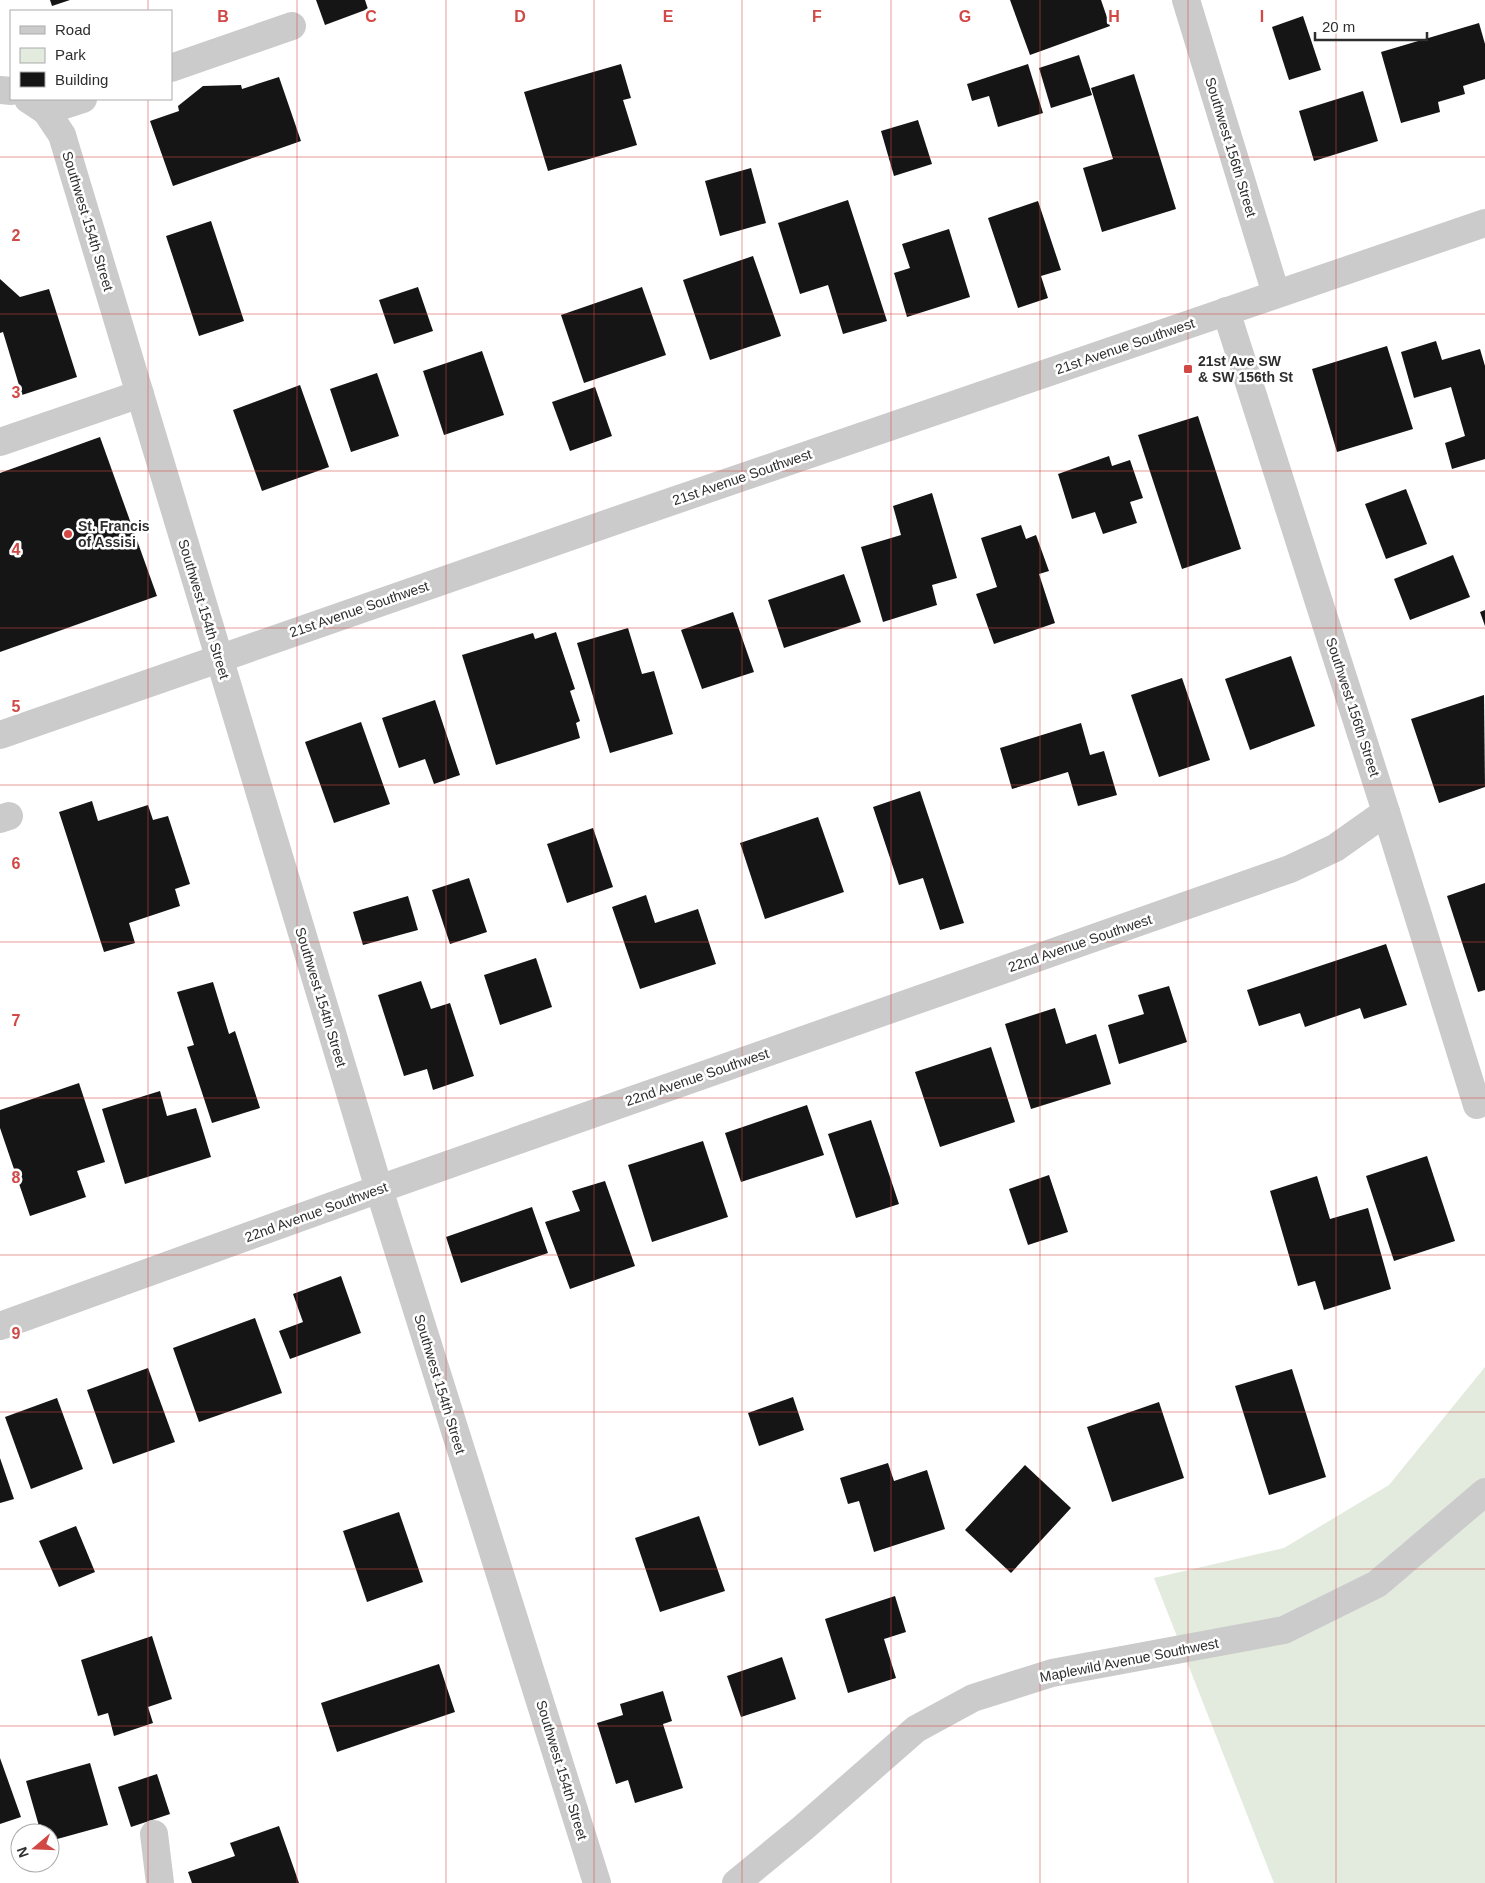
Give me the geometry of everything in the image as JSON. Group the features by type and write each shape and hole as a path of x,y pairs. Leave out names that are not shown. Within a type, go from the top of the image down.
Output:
{"street":[{"name":"Southwest 156th Street","path":"1186,0 1276,294"},
{"path":"172,68 292,26"},
{"path":"37,105 75,100"},
{"name":"Southwest 154th Street","path":"37,105 62,135 379,1189 597,1883"},
{"name":"21st Avenue Southwest","path":"0,735 1226,311 1485,224"},
{"name":"Southwest 156th Street","path":"1226,311 1386,812 1477,1105"},
{"path":"0,442 140,394"},
{"name":"22nd Avenue Southwest","path":"0,1326 379,1189 1290,870 1334,848 1386,812"},
{"name":"Maplewild Avenue Southwest","path":"736,1883 803,1828 916,1729 972,1698 1052,1673 1284,1630 1377,1584 1485,1492"},
{"path":"154,1834 160,1883"}],"green space":[{"path":"1485,1367 1485,1883 1274,1883 1154,1578 1284,1548 1389,1485"}],"building":[{"path":"50,0 70,0 52,6"},
{"path":"316,0 365,0 368,9 325,25"},
{"path":"1010,0 1101,0 1110,26 1030,55"},
{"path":"1303,16 1321,70 1289,80 1272,27"},
{"path":"1479,23 1485,44 1485,79 1463,86 1465,94 1438,102 1440,112 1401,123 1381,52"},
{"path":"1079,55 1092,95 1051,108 1039,68"},
{"path":"621,64 631,98 623,100 637,145 548,171 524,92"},
{"path":"1028,64 1043,113 998,127 989,96 972,101 967,84"},
{"path":"1134,74 1176,209 1102,232 1083,168 1113,159 1091,88"},
{"path":"279,77 301,141 173,186 150,121 179,111 178,106 203,86 241,85 242,89"},
{"path":"1363,91 1378,141 1314,161 1299,111"},
{"path":"918,120 932,164 894,176 881,131"},
{"path":"751,168 766,223 720,236 705,181"},
{"path":"848,200 887,321 843,334 828,285 800,294 778,223"},
{"path":"1038,201 1061,270 1041,276 1048,298 1018,308 988,218"},
{"path":"211,221 244,321 199,336 166,236"},
{"path":"949,229 970,297 907,317 894,273 910,268 902,244"},
{"path":"753,256 781,336 710,360 683,280"},
{"path":"0,279 20,297 49,289 77,377 22,395 3,332 0,333"},
{"path":"418,287 433,331 394,344 379,300"},
{"path":"642,287 666,355 584,383 561,315"},
{"path":"1436,341 1442,360 1480,349 1485,366 1485,459 1452,469 1445,443 1465,436 1451,387 1414,398 1401,352"},
{"path":"1387,346 1413,429 1337,452 1312,369"},
{"path":"482,351 504,415 444,435 423,371"},
{"path":"377,373 399,436 351,452 330,389"},
{"path":"300,385 329,467 262,491 233,410"},
{"path":"595,387 612,436 570,451 552,402"},
{"path":"1198,416 1241,549 1182,569 1138,435"},
{"name":"St. Francis of Assisi","path":"100,437 157,596 0,652 0,473"},
{"path":"1109,456 1112,466 1130,460 1143,498 1130,502 1137,523 1103,534 1095,512 1072,519 1058,474"},
{"path":"1406,489 1427,544 1386,559 1365,504"},
{"path":"932,493 957,578 932,585 937,605 883,622 861,547 901,535 893,506"},
{"path":"1021,525 1026,539 1036,535 1049,571 1039,574 1055,623 994,644 976,594 997,587 981,538"},
{"path":"1453,555 1470,597 1410,620 1394,579"},
{"path":"844,574 861,622 784,648 768,600"},
{"path":"1485,610 1485,626 1480,612"},
{"path":"733,612 754,672 702,689 681,630"},
{"path":"628,628 642,674 654,671 673,734 610,753 577,643"},
{"path":"556,632 575,689 570,691 580,721 576,723 580,738 496,765 462,655 533,633 535,639"},
{"path":"1291,656 1315,726 1250,750 1225,679"},
{"path":"1182,678 1210,760 1159,777 1131,695"},
{"path":"1484,695 1485,787 1439,803 1411,719"},
{"path":"435,700 460,775 434,784 425,759 399,768 382,718"},
{"path":"361,722 390,804 334,823 305,742"},
{"path":"1081,723 1090,755 1104,751 1117,795 1078,806 1068,772 1012,789 1000,748"},
{"path":"920,791 964,923 940,930 923,878 899,885 873,807"},
{"path":"92,801 98,821 148,805 153,820 168,816 190,884 175,889 180,906 129,923 135,943 104,952 59,812"},
{"path":"818,817 844,892 765,919 740,843"},
{"path":"593,828 613,887 567,903 547,844"},
{"path":"469,878 487,932 450,944 432,890"},
{"path":"1485,883 1485,990 1478,992 1447,896"},
{"path":"646,895 655,923 698,909 716,964 640,989 612,907"},
{"path":"408,896 418,930 363,945 353,912"},
{"path":"1386,944 1407,1005 1364,1019 1360,1008 1305,1027 1300,1013 1259,1026 1247,990"},
{"path":"536,958 552,1007 500,1025 484,975"},
{"path":"421,981 431,1009 450,1003 474,1076 433,1090 427,1069 404,1076 378,995"},
{"path":"213,982 229,1034 235,1031 260,1108 212,1123 187,1047 194,1045 177,992"},
{"path":"1169,986 1187,1042 1119,1064 1108,1025 1144,1014 1138,995"},
{"path":"1055,1008 1066,1044 1096,1034 1111,1084 1031,1109 1005,1024"},
{"path":"991,1047 1015,1122 940,1147 915,1072"},
{"path":"79,1083 105,1162 77,1171 86,1197 30,1216 0,1128 0,1110"},
{"path":"160,1091 167,1116 196,1108 211,1157 125,1184 102,1109"},
{"path":"807,1105 824,1155 741,1182 725,1133"},
{"path":"871,1120 899,1204 856,1218 828,1134"},
{"path":"703,1141 728,1217 652,1242 628,1165"},
{"path":"1427,1156 1455,1241 1394,1261 1366,1176"},
{"path":"1049,1175 1068,1232 1028,1245 1009,1189"},
{"path":"1317,1176 1330,1219 1368,1208 1391,1289 1324,1310 1315,1281 1298,1286 1270,1191"},
{"path":"605,1181 635,1266 570,1289 545,1222 580,1211 572,1191"},
{"path":"532,1207 548,1253 461,1283 446,1237"},
{"path":"341,1276 361,1333 290,1359 279,1331 303,1322 293,1294"},
{"path":"255,1318 282,1393 199,1422 173,1348"},
{"path":"148,1368 175,1442 113,1464 87,1390"},
{"path":"1292,1369 1326,1477 1269,1495 1235,1386"},
{"path":"793,1397 804,1430 759,1446 748,1413"},
{"path":"57,1398 83,1469 31,1489 5,1417"},
{"path":"1159,1402 1184,1478 1112,1502 1087,1427"},
{"path":"0,1458 14,1499 0,1503"},
{"path":"888,1463 894,1481 927,1470 945,1529 874,1552 859,1501 848,1504 840,1478"},
{"path":"1025,1465 1071,1508 1011,1573 965,1530"},
{"path":"399,1512 423,1582 367,1602 343,1531"},
{"path":"699,1516 725,1591 660,1612 635,1538"},
{"path":"76,1526 95,1572 59,1587 39,1541"},
{"path":"895,1596 906,1632 884,1639 896,1678 848,1693 825,1619"},
{"path":"152,1636 172,1699 148,1707 153,1723 114,1736 108,1713 98,1716 81,1660"},
{"path":"782,1657 796,1699 741,1717 727,1676"},
{"path":"439,1664 455,1712 337,1752 321,1703"},
{"path":"663,1691 672,1721 663,1724 683,1788 635,1803 628,1780 616,1784 597,1723 623,1715 620,1704"},
{"path":"0,1758 21,1817 0,1824"},
{"path":"90,1763 108,1825 60,1838 60,1823 38,1823 26,1781"},
{"path":"157,1774 170,1814 131,1827 118,1787"},
{"path":"279,1826 299,1883 192,1883 188,1872 235,1856 230,1843"}],"place":[{"name":"21st Ave SW & SW 156th St","path":"1188,369"},
{"name":"St. Francis of Assisi","path":"68,534"}]}
